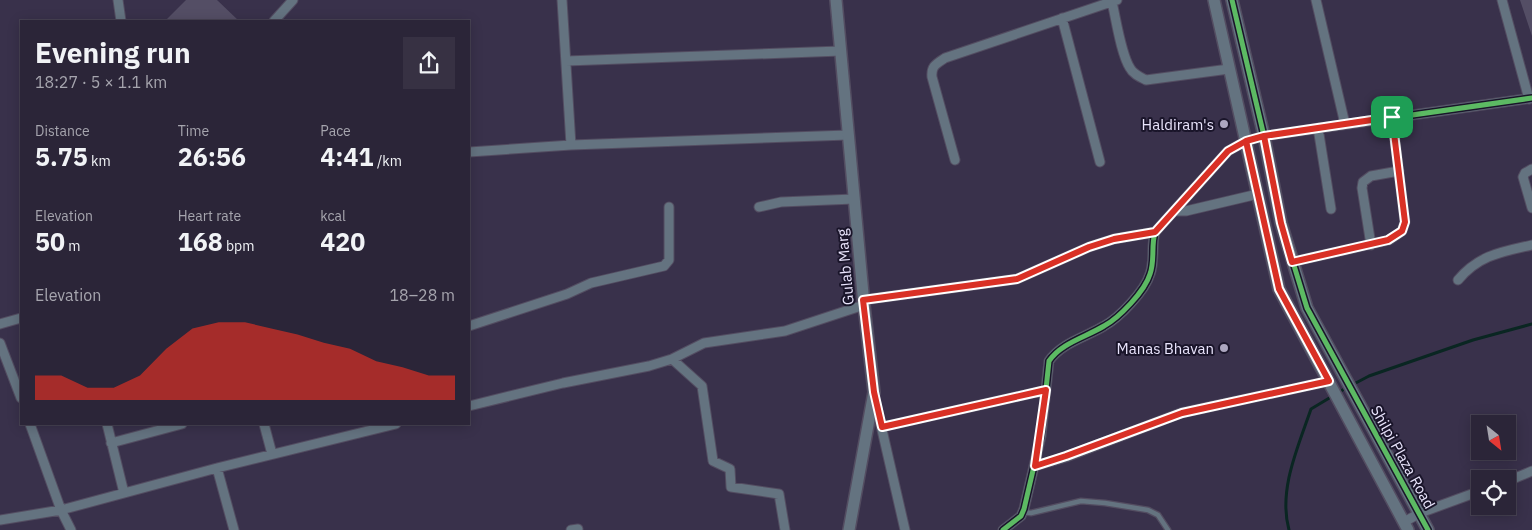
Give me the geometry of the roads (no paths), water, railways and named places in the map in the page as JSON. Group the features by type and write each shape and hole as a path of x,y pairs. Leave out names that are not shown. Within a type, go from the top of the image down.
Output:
{"street":[{"path":"118,0 121,20"},
{"path":"275,20 293,0"},
{"path":"562,0 571,145"},
{"name":"Gulab Marg","path":"836,0 874,392 849,530"},
{"name":"Shilpi Plaza Road","path":"1214,0 1279,289 1406,526"},
{"path":"1232,0 1264,136 1281,223 1292,262 1388,240 1402,231 1405,222 1392,117"},
{"path":"1316,0 1345,124"},
{"path":"1003,530 1015,522 1023,512 1035,466 1049,361 1054,354 1106,325 1122,312 1151,274 1152,243 1155,232 1228,151 1246,141 1264,136 1530,99 1502,0"},
{"path":"955,160 932,77 932,70 935,64 945,58 1062,18 1114,1 1125,56 1130,69 1136,75 1146,80 1229,69"},
{"path":"1062,18 1100,162"},
{"path":"566,61 841,51"},
{"path":"1318,128 1331,209"},
{"path":"470,152 571,145 848,135"},
{"path":"1532,168 1522,177 1532,208"},
{"path":"1371,244 1362,188 1363,182 1371,176 1399,171"},
{"path":"1175,211 1186,211 1258,194"},
{"path":"759,207 781,202 854,199"},
{"path":"470,326 550,300 591,283 664,266 669,260 668,207"},
{"path":"470,406 563,383 649,366 672,359 704,342 785,331 864,302 1017,279 1089,247 1114,239 1155,232"},
{"path":"1458,280 1467,269 1492,254 1532,244"},
{"name":"Shilpi Plaza Road","path":"1292,262 1307,308 1428,530"},
{"path":"0,324 20,318"},
{"path":"0,343 20,395"},
{"path":"672,359 702,386 713,460 730,469 731,487 779,494 785,530"},
{"path":"1035,466 1182,413 1329,381"},
{"path":"882,427 1046,390"},
{"path":"874,392 905,530"},
{"path":"30,425 61,510 71,530"},
{"path":"107,425 124,493"},
{"path":"111,444 178,425"},
{"path":"264,425 272,454"},
{"path":"0,520 61,510 217,468 392,425"},
{"path":"217,468 234,530"},
{"path":"1516,478 1532,471"},
{"path":"1406,526 1420,513 1471,494"}],"lane":[{"path":"1023,512 1031,513 1081,501 1105,503 1148,510 1158,515 1168,530"}],"waterway":[{"path":"1352,385 1369,376 1473,340 1532,324"},
{"path":"1289,530 1286,515 1288,484 1295,453 1311,409 1346,388"}],"place":[{"name":"Haldiram's","path":"1224,124"},
{"name":"Manas Bhavan","path":"1224,348"}]}
